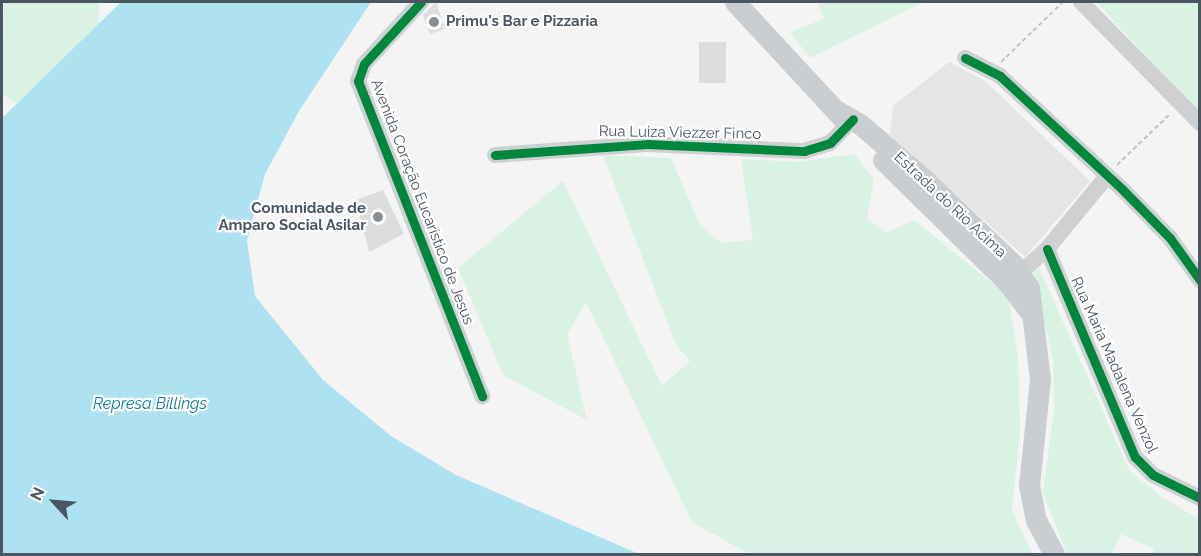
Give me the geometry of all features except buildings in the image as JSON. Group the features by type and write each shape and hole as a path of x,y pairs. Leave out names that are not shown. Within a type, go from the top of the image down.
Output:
{"main road":[{"name":"Estrada do Rio Acima","path":"735,2 847,118 1014,278 1033,317 1040,379 1029,485 1036,520 1054,555"}],"street":[{"name":"Avenida Coração Eucarístico de Jesus","path":"421,2 364,64 358,81 482,396"},
{"path":"1081,2 1200,123"},
{"path":"965,58 992,70 1107,176 1170,238 1200,280"},
{"name":"Rua Luiza Viezzer Finco","path":"495,155 647,144 804,151 830,143 847,118"},
{"path":"1014,278 1047,249 1107,176"},
{"name":"Rua Maria Madalena Venzol","path":"1047,249 1135,457 1153,475 1200,498"}],"path":[{"path":"992,70 1062,2"},
{"path":"1107,176 1182,103"}],"shaded area":[{"path":"949,62 985,81 1090,181 1025,257 890,135 893,106"}],"green space":[{"path":"4,2 99,2 98,31 16,103 2,94"},
{"path":"923,2 810,58 790,32 824,19 818,3"},
{"path":"1096,2 1199,2 1199,113"},
{"path":"854,154 874,179 867,219 886,233 914,220 1008,296 1018,356 1020,431 1012,510 1032,554 749,554 692,522 586,302 567,334 587,420 503,375 458,268 563,181 662,386 690,361 676,345 603,155 671,158 699,223 721,243 753,240 741,159 798,162"},
{"path":"1039,268 1129,470 1160,496 1199,519 1199,554 1152,554 1154,549 1121,534 1112,554 1067,554 1043,493 1054,409 1053,360 1033,272"}],"water":[{"name":"Represa Billings","path":"121,2 371,2 299,111 265,174 247,241 255,296 323,380 391,436 456,475 639,554 2,554 2,118"}],"cycle path":[{"path":"421,2 364,64 358,81 482,396"},
{"path":"965,58 1000,76 1122,189 1170,238 1200,280"},
{"path":"495,155 647,144 804,151 830,143 853,119"},
{"path":"1047,249 1135,457 1153,475 1200,498"}],"place":[{"name":"Primu's Bar e Pizzaria","path":"434,22"},
{"name":"Comunidade de Amparo Social Asilar","path":"378,217"}]}
